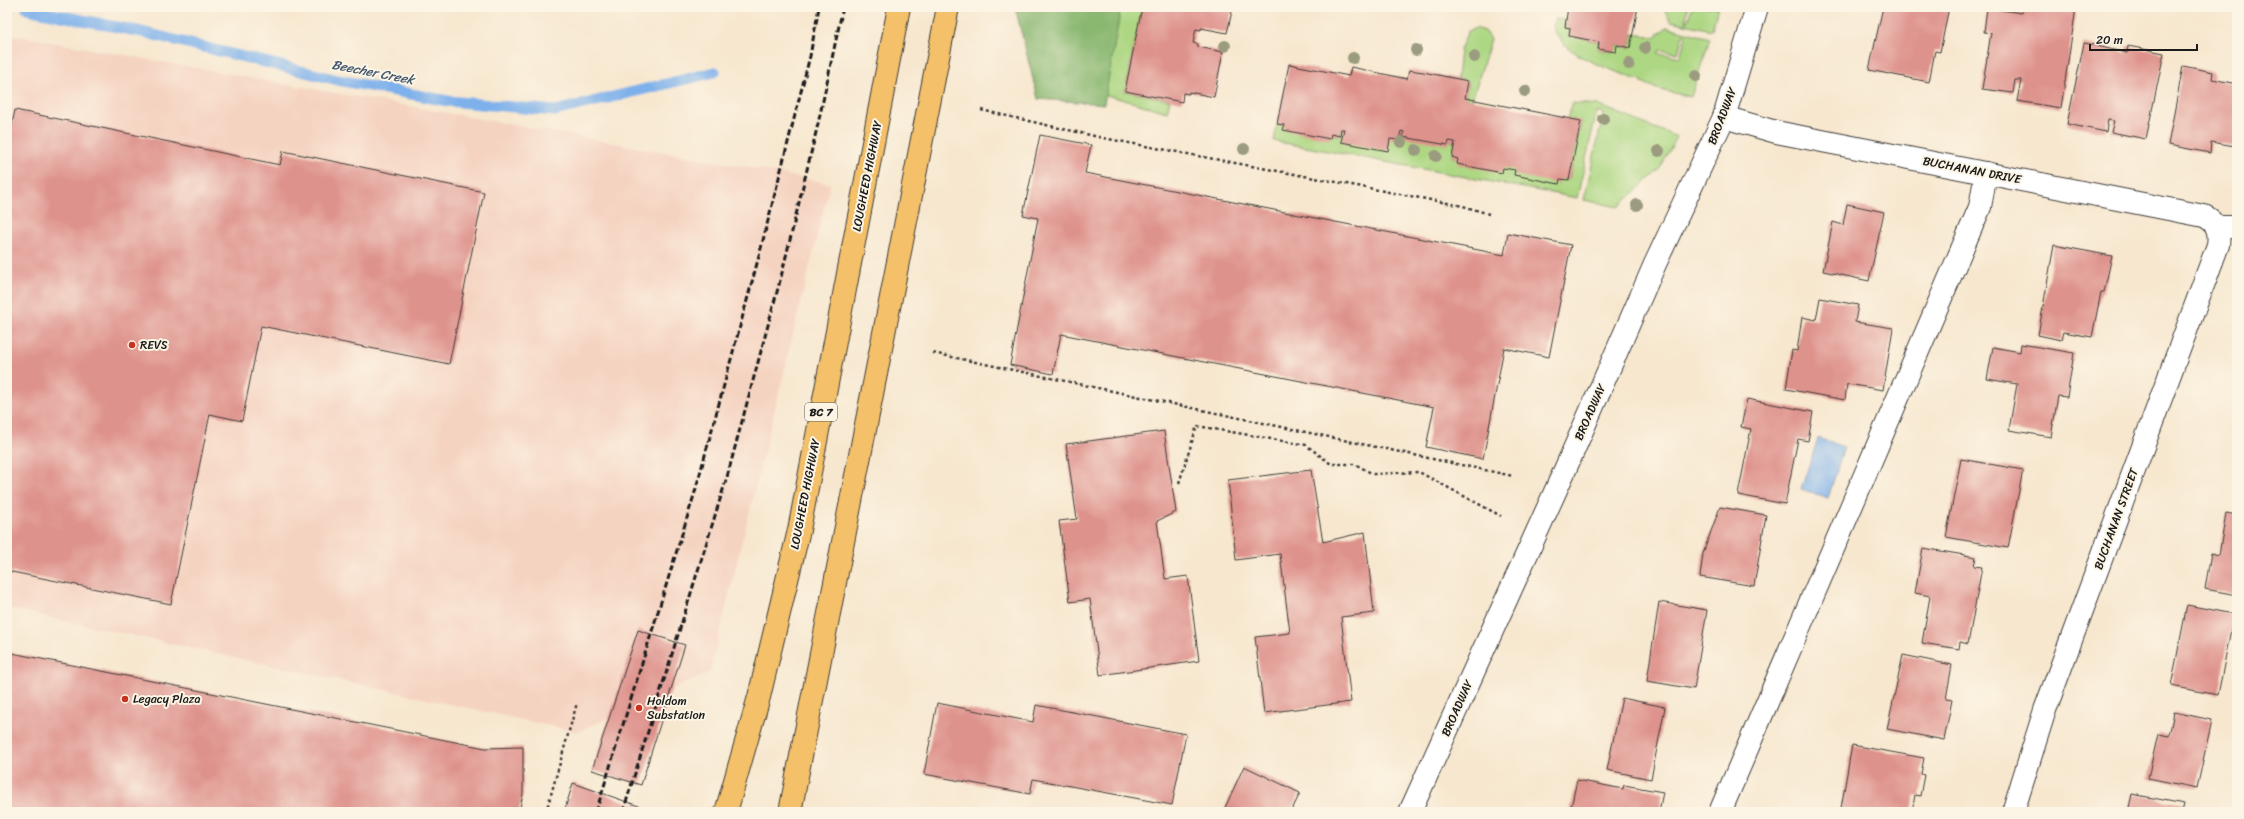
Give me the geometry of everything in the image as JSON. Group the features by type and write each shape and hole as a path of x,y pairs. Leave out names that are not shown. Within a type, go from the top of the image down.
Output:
{"main road":[{"name":"LOUGHEED HIGHWAY","path":"726,812 759,696 799,530 899,7"},
{"path":"790,812 948,7"}],"street":[{"name":"BROADWAY","path":"1410,812 1564,472 1656,264 1724,117 1757,7"},
{"name":"BUCHANAN DRIVE","path":"1724,117 1776,132 2204,216 2227,227"},
{"path":"1720,812 1980,207 1986,173"},
{"name":"BUCHANAN STREET","path":"2013,812 2046,710 2218,245 2219,235 2227,227"}],"path":[{"path":"981,110 1103,138 1463,206 1489,214"},
{"path":"933,353 1513,476"},
{"path":"1179,484 1197,426 1306,445 1331,464 1355,464 1373,474 1419,472 1501,516"},
{"path":"546,812 577,703"}],"shaded area":[{"path":"7,34 764,170 830,184 710,672 578,732 7,608"}],"green space":[{"path":"1015,7 1121,7 1104,104 1038,99"},
{"path":"1107,7 1142,7 1125,91 1170,100 1167,112 1103,94"},
{"path":"1663,7 1688,7 1686,19 1687,23 1692,7 1718,7 1712,30 1671,21"},
{"path":"1556,19 1566,20 1565,27 1570,28 1569,36 1599,42 1598,49 1615,52 1617,45 1630,48 1633,34 1655,37 1667,27 1710,38 1691,97 1657,89 1642,82 1639,78 1637,80 1601,66 1576,54 1558,37 1553,26","holes":["1683,34 1686,35 1680,57 1658,53 1660,50 1678,53"]},
{"path":"1476,28 1486,32 1491,39 1472,100 1465,98 1468,82 1457,79 1460,50 1468,31"},
{"path":"1573,103 1598,105 1677,137 1659,170 1618,207 1584,200 1603,116 1602,112 1597,112 1596,115 1577,198 1274,141 1277,124 1340,136 1341,129 1399,140 1401,131 1455,142 1452,157 1569,180 1581,122 1567,118"}],"water":[{"path":"1818,438 1844,447 1828,498 1801,489"}],"building":[{"path":"1142,7 1233,7 1227,33 1201,28 1201,30 1196,29 1193,43 1198,44 1198,47 1223,52 1214,97 1189,92 1189,94 1183,93 1182,102 1125,91"},
{"path":"1289,7 1305,7 1305,8 1289,11"},
{"path":"1568,7 1638,7 1630,48 1617,45 1616,52 1598,49 1599,42 1569,36 1570,28 1565,27"},
{"path":"1883,7 1949,7 1940,52 1935,51 1929,82 1869,70"},
{"path":"2023,7 2076,8 2061,108 2017,101 2021,80 2015,80 2013,93 1982,89 1991,33 1984,32 1987,8 2022,13"},
{"path":"2084,43 2127,53 2128,46 2164,53 2146,139 2111,132 2114,121 2108,120 2106,132 2067,124"},
{"path":"1289,64 1349,76 1351,67 1407,79 1409,70 1423,72 1468,81 1465,98 1581,121 1569,180 1560,179 1559,184 1514,175 1515,170 1503,168 1502,173 1457,164 1458,159 1452,157 1455,142 1449,141 1448,145 1403,137 1404,132 1401,131 1399,140 1390,139 1388,151 1341,142 1344,129 1341,129 1340,136 1331,134 1330,139 1283,130 1284,125 1277,124"},
{"path":"2183,66 2213,72 2212,79 2237,84 2235,146 2211,142 2210,153 2168,145"},
{"name":"REVS","path":"15,110 280,165 283,151 484,192 449,364 261,326 242,421 210,414 171,604 7,571 7,150"},
{"path":"1040,135 1091,145 1085,173 1504,255 1508,233 1571,245 1549,357 1504,348 1483,459 1426,447 1434,407 1061,334 1053,374 1010,365 1038,218 1023,215"},
{"path":"1847,204 1884,212 1869,281 1823,271 1833,222 1843,225"},
{"path":"2054,245 2112,256 2104,292 2101,292 2092,337 2063,332 2061,340 2038,335"},
{"path":"1820,298 1858,305 1855,322 1893,328 1883,390 1847,384 1845,400 1786,389 1792,350 1797,351 1802,317 1816,320"},
{"path":"2021,344 2074,353 2067,397 2058,396 2051,437 2009,430 2017,384 1987,379 1993,347 2020,352"},
{"path":"1747,399 1813,412 1808,441 1798,439 1785,504 1738,495 1751,429 1741,427"},
{"path":"1164,431 1176,512 1157,521 1165,579 1188,576 1199,661 1100,675 1090,599 1070,602 1059,521 1077,519 1066,444"},
{"path":"1961,459 2023,470 2008,548 1946,537"},
{"path":"1311,470 1323,542 1365,532 1374,613 1341,617 1351,702 1264,713 1255,637 1290,633 1280,554 1236,560 1228,480"},
{"path":"1720,507 1766,515 1754,586 1700,577 1703,553"},
{"path":"2226,513 2237,515 2237,595 2205,589 2211,553 2219,555"},
{"path":"1923,548 1976,557 1974,566 1982,567 1968,644 1960,642 1959,649 1922,643 1930,596 1915,593"},
{"path":"1659,602 1707,610 1694,689 1647,681"},
{"path":"2187,605 2234,614 2218,695 2171,686"},
{"name":"Holdom Substation","path":"638,630 685,645 641,785 592,770"},
{"name":"Legacy Plaza","path":"7,652 485,748 523,747 523,794 519,812 7,812"},
{"path":"1903,655 1952,665 1946,699 1952,700 1944,740 1887,729"},
{"path":"1622,698 1665,707 1651,779 1607,770"},
{"path":"937,703 1033,722 1036,705 1186,734 1172,805 1033,779 1030,794 924,774"},
{"path":"2174,712 2212,720 2197,788 2148,778 2158,734 2169,736"},
{"path":"1852,745 1924,758 1921,774 1924,775 1920,796 1915,795 1912,812 1862,812 1841,808"},
{"path":"1244,766 1300,793 1291,812 1223,812"},
{"path":"1577,780 1623,789 1624,785 1663,792 1659,812 1570,812"},
{"path":"573,783 653,811 653,812 564,812"},
{"path":"2132,794 2184,804 2182,812 2128,812"}],"waterway":[{"name":"Beecher Creek","path":"27,9 142,32 338,80 448,101 555,111 715,72"}],"railway":[{"path":"596,812 695,492 759,256 810,56 819,7"},
{"path":"623,812 727,477 781,277 818,124 843,7"}],"place":[{"name":"REVS","path":"132,345"},
{"name":"Legacy Plaza","path":"125,699"},
{"name":"Holdom Substation","path":"639,708"}]}
